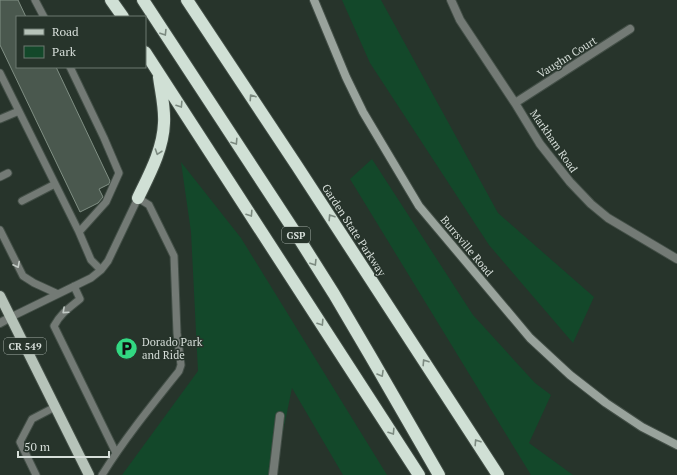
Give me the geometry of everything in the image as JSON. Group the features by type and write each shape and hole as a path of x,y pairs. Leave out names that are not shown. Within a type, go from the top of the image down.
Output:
{"highway":[{"path":"112,0 121,16"},
{"name":"GSP","path":"143,0 334,294 439,475"},
{"name":"Garden State Parkway","path":"187,0 302,172 498,475"},
{"path":"146,54 419,475"},
{"path":"138,198 156,159 161,143 164,123 163,103 158,72"}],"main road":[{"name":"Burrsville Road","path":"314,0 343,70 363,112 419,206 530,338 570,375 606,403 642,427 677,445"},
{"name":"CR 549","path":"0,296 89,475"}],"street":[{"name":"Markham Road","path":"451,0 460,20 515,103 540,144 570,182 591,204 608,218 677,259"},
{"name":"Vaughn Court","path":"515,103 630,29"},
{"path":"0,323 11,317"},
{"path":"273,475 280,416"}],"lane":[{"path":"35,0 43,16"},
{"path":"70,68 119,173 106,202 79,232"},
{"path":"0,73 79,232 91,260 101,270"},
{"path":"0,119 19,111"},
{"path":"0,177 8,173"},
{"path":"22,201 55,184"},
{"path":"11,317 91,278 101,270 108,261 138,198 149,205 174,256 177,334 181,364 179,370 116,453 102,475"},
{"path":"0,230 23,276 58,294"},
{"path":"74,286 80,299 58,318 54,326 116,453"},
{"path":"36,475 20,442 32,419 55,407"}],"green space":[{"path":"342,0 381,0 498,213 594,297 573,343 489,245 370,63"},
{"path":"372,159 473,315 535,383 551,395 529,443 573,475 531,475 350,179"},
{"path":"181,162 241,238 387,475 343,475 292,388 274,475 122,475 198,371 191,232"}],"building":[{"path":"0,0 18,0 26,16 16,16 16,68 56,68 110,181 109,184 99,189 103,197 98,203 80,212 0,45"}],"place":[{"name":"Dorado Park and Ride","path":"126,348"}]}
